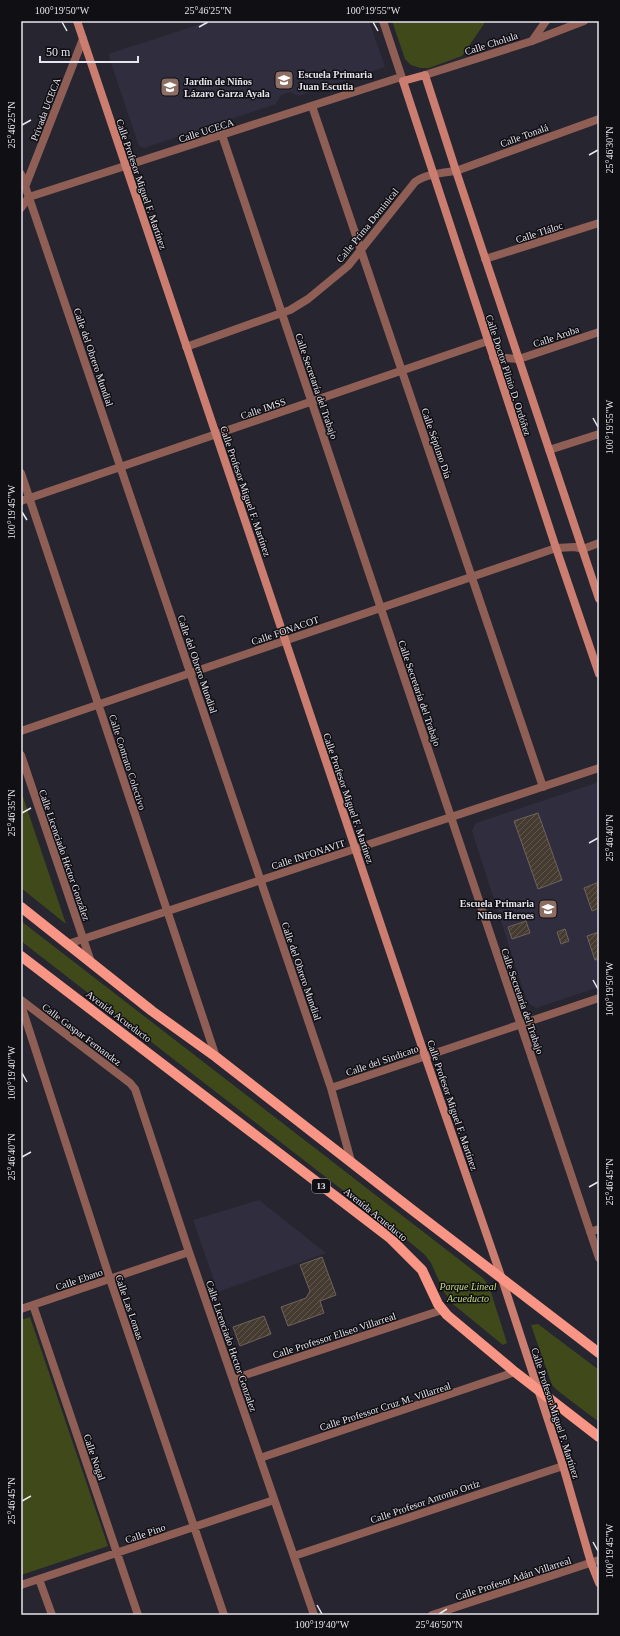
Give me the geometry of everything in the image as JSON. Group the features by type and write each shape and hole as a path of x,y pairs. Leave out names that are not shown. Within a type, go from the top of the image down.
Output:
{"main road":[{"path":"21,907 152,1011 216,1057 352,1161 415,1212 599,1353"},
{"name":"Avenida Acueducto","path":"21,956 390,1238 422,1270 442,1310 515,1372 599,1437"}],"street":[{"name":"Calle Profesor Miguel F. Martínez","path":"77,21 355,849 502,1279 595,1562 599,1583"},
{"path":"383,21 402,79"},
{"path":"532,40 546,21"},
{"name":"Calle Cholula","path":"402,79 425,75 532,40 584,21"},
{"name":"Privada UCECA","path":"25,187 83,39"},
{"name":"Calle Doctor Plinio D. Ordóñez","path":"425,75 485,260 599,599"},
{"name":"Calle UCECA","path":"29,197 312,106 402,79"},
{"name":"Calle Doctor Plinio D. Ordóñez","path":"402,79 556,548 599,674"},
{"name":"Calle Séptimo Día","path":"312,106 543,786"},
{"name":"Calle Tonalá","path":"433,175 456,171 599,118"},
{"name":"Calle Secretaría del Trabajo","path":"222,135 599,1258"},
{"name":"Calle del Obrero Mundial","path":"21,174 331,1088 352,1161"},
{"name":"Calle Prima Dominical","path":"186,347 297,307 348,266 415,182 433,175"},
{"path":"21,208 29,197"},
{"name":"Calle Tláloc","path":"485,260 599,223"},
{"name":"Calle Aruba","path":"519,359 599,332"},
{"name":"Calle IMSS","path":"21,501 488,341"},
{"path":"493,357 519,359"},
{"path":"549,450 599,434"},
{"name":"Calle Contrato Colectivo","path":"21,473 216,1057"},
{"path":"583,549 599,543"},
{"name":"Calle FONACOT","path":"21,730 556,548 575,547 583,549"},
{"name":"Calle Licenciado Héctor González","path":"21,755 91,962"},
{"name":"Calle INFONAVIT","path":"68,944 599,768"},
{"name":"Calle del Sindicato","path":"331,1088 599,998"},
{"name":"Calle Gaspar Fernandez","path":"21,1000 130,1083"},
{"name":"Calle Las Lomas","path":"21,1005 110,1279 224,1615"},
{"name":"Calle Licenciado Hector Gonzalez","path":"130,1083 137,1094 189,1252 314,1615"},
{"path":"590,1232 599,1229"},
{"name":"Calle Ebano","path":"21,1309 189,1252"},
{"name":"Calle Nogal","path":"33,1305 138,1615"},
{"name":"Calle Professor Eliseo Villarreal","path":"233,1379 442,1310"},
{"name":"Calle Professor Cruz M. Villarreal","path":"260,1458 515,1372"},
{"name":"Calle Profesor Antonio Ortiz","path":"294,1556 563,1466"},
{"name":"Calle Pino","path":"21,1585 274,1500"},
{"name":"Calle Profesor Adán Villarreal","path":"432,1615 595,1562"},
{"path":"39,1579 52,1615"}],"shaded area":[{"path":"200,21 369,21 385,67 299,96 290,92 281,95 276,104 144,148 139,146 108,54 201,24"},
{"name":"Escuela Primaria Niños Heroes","path":"599,782 599,987 536,1008 527,1002 472,831 476,823"},
{"path":"259,1200 326,1253 218,1292 193,1220"}],"green space":[{"path":"392,21 486,21 462,56 429,68 420,68 411,65 405,59"},
{"path":"21,791 66,924 21,888"},
{"name":"Parque Lineal Acueducto","path":"21,921 483,1278 489,1286 507,1343 503,1345 454,1305 444,1292 431,1263 425,1255 412,1244 21,941"},
{"path":"30,1317 108,1546 21,1575 21,1320"},
{"path":"538,1324 599,1370 599,1422 552,1385 531,1325"}],"building":[{"path":"538,813 562,880 538,889 514,821"},
{"path":"599,882 599,908 592,911 584,888"},
{"path":"526,921 530,933 512,939 508,927"},
{"path":"565,929 569,941 561,944 557,932"},
{"path":"599,932 599,959 595,960 587,936"},
{"path":"322,1257 336,1295 320,1301 324,1313 288,1326 281,1307 306,1298 310,1291 300,1265"},
{"path":"264,1316 271,1334 240,1346 233,1327"}],"place":[{"name":"Escuela Primaria Juan Escutia","path":"284,80"},
{"name":"Jardín de Niños Lázaro Garza Ayala","path":"170,87"},
{"name":"Escuela Primaria Niños Heroes","path":"548,909"}]}
